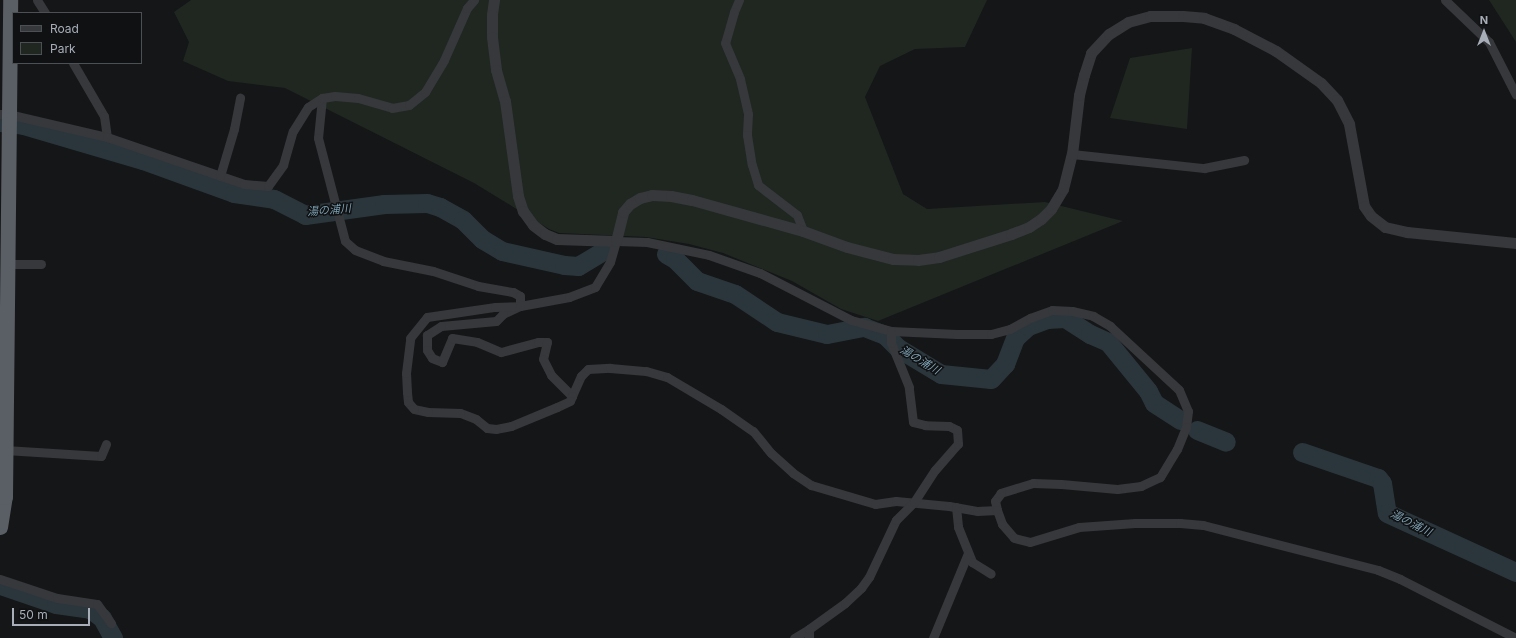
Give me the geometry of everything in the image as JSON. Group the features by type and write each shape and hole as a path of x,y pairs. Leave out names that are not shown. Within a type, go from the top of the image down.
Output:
{"highway":[{"path":"0,527 5,497 3,360 7,264 6,118 10,0"}],"street":[{"path":"37,0 44,12"},
{"path":"6,118 107,137 244,184 268,186 282,165 292,131 308,107 322,98 335,96 358,98 392,108 409,105 425,92 447,53 467,8 474,0"},
{"path":"494,0 492,37 496,70 505,101 518,196 523,211 533,225 545,234 557,239 648,242 709,255 760,273 851,320 891,337 991,334 1010,329 1030,318 1052,310 1072,311 1093,316 1110,326 1179,390 1188,411 1186,427 1177,449 1160,477 1142,486 1117,489 1033,483 1001,493 995,501 997,510 1002,524 1014,538 1030,542 1079,527 1135,523 1180,523 1203,525 1378,570 1400,579 1516,638"},
{"path":"739,0 725,43 740,79 748,114 747,134 752,165 758,185 797,215 803,231"},
{"path":"1445,0 1489,42 1516,95"},
{"path":"997,510 977,511 956,507 896,501 874,504 811,485 793,473 771,453 753,431 722,409 667,376 646,371 610,368 588,369 581,376 570,401 511,426 496,429 487,428 476,420 460,412 428,412 414,409 408,402 406,373 410,338 427,317 495,307 520,306 569,297 594,287 610,262 623,212 630,204 640,198 652,195 671,196 692,200 803,231 854,249 893,259 918,260 939,257 1023,230 1041,219 1051,209 1063,189 1072,154 1084,75 1091,53 1110,34 1128,22 1150,16 1183,16 1204,18 1234,29 1276,51 1321,83 1337,100 1349,124 1364,206 1371,216 1385,227 1407,232 1516,243"},
{"path":"75,64 104,116 107,137"},
{"path":"220,176 234,129 240,98"},
{"path":"322,98 318,138 335,204 340,216 345,241 356,250 383,261 432,271 478,286 513,292 520,296 520,306"},
{"path":"1072,154 1204,168 1244,160"},
{"path":"7,264 41,264"},
{"path":"520,306 503,314 496,321 441,326 427,335 427,350 432,358 442,362 452,338 477,342 501,352 538,342 547,342 543,359 551,375 572,396"},
{"path":"794,638 809,634 861,588 869,577 896,520 914,502 935,470 958,444 957,430 949,426 925,425 913,422 909,387 891,337"},
{"path":"5,450 101,456 106,444"},
{"path":"956,507 958,527 972,562 991,574"},
{"path":"933,638 968,553"},
{"path":"0,579 57,598 97,604 111,623"}],"green space":[{"path":"191,0 987,0 965,47 915,49 880,66 865,97 903,194 927,209 1045,202 1123,221 878,321 841,309 792,281 723,253 689,244 646,237 559,233 549,229 474,183 285,88 228,81 183,61 189,42 174,12"},
{"path":"1489,0 1516,0 1516,42"},
{"path":"1192,48 1187,129 1110,118 1130,58"}],"waterway":[{"name":"湯の浦川","path":"0,122 23,125 143,160 234,193 274,199 305,215 384,204 427,203 440,207 463,220 482,239 502,251 564,265 578,266 603,251"},
{"name":"湯の浦川","path":"666,254 675,259 697,281 735,294 777,322 827,334 864,327 885,335 898,348 941,374 991,379 1005,364 1015,338 1028,326 1047,319 1065,318 1090,334 1108,342 1148,391 1154,403 1180,420"},
{"name":"湯の浦川","path":"1197,430 1226,442"},
{"name":"湯の浦川","path":"1302,452 1378,478 1382,483 1387,513 1516,572"},
{"path":"0,585 56,604 90,609 102,618 113,638"}]}
